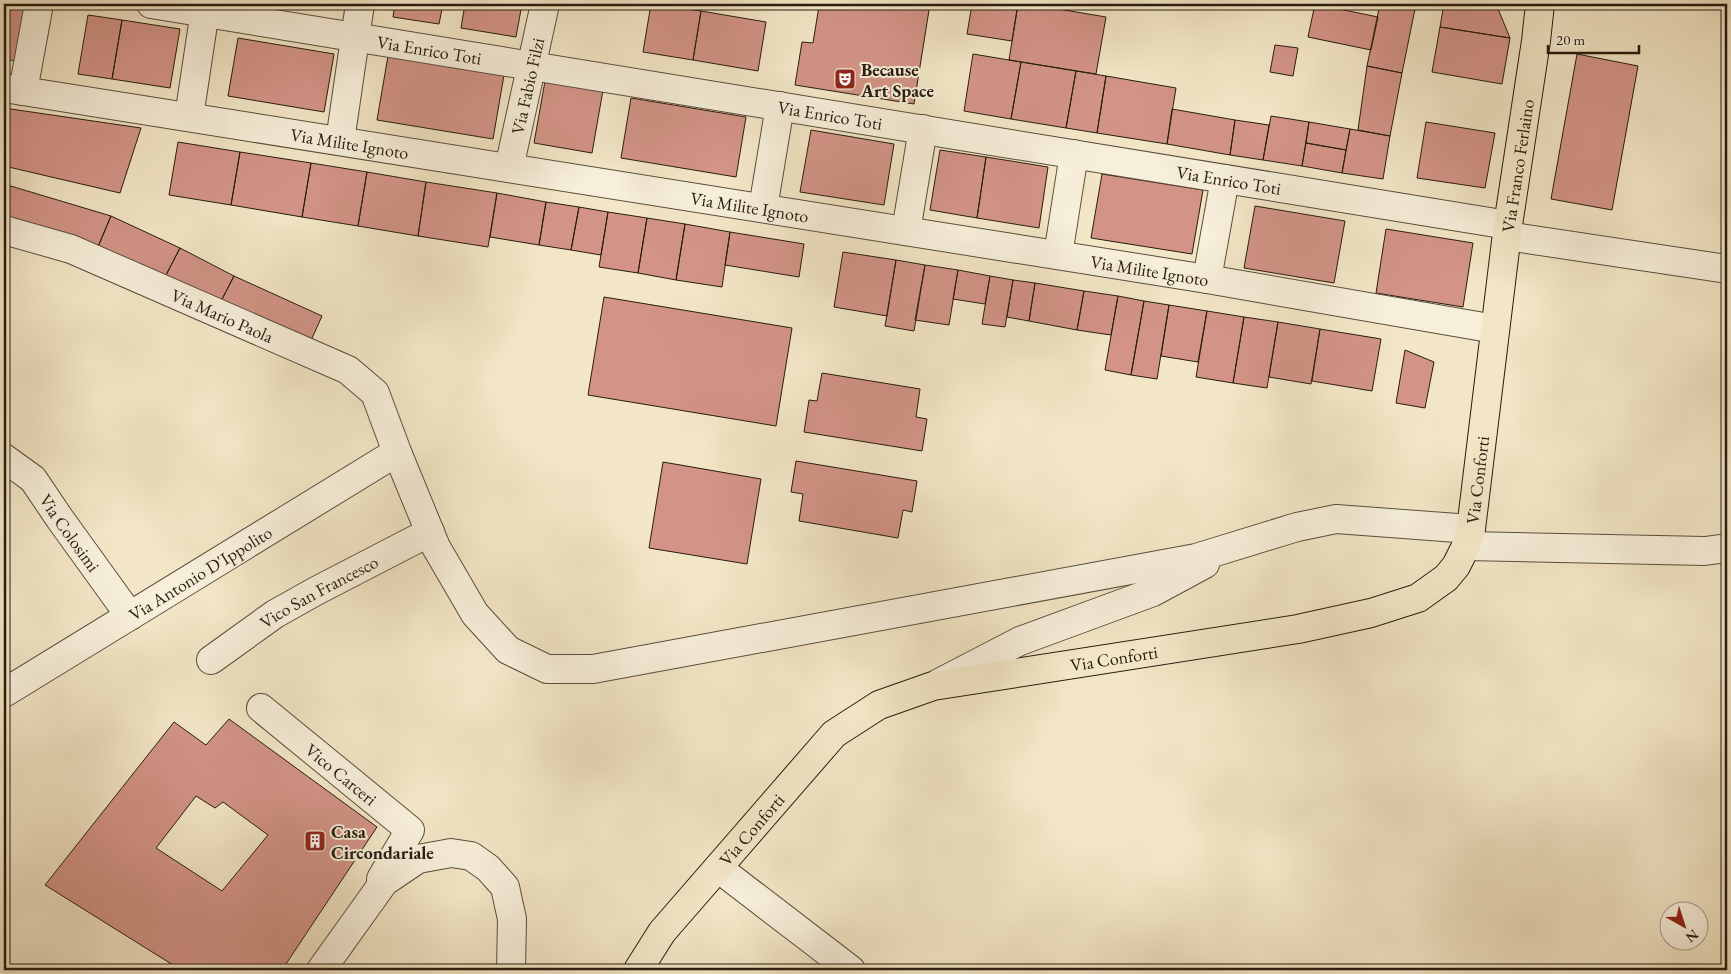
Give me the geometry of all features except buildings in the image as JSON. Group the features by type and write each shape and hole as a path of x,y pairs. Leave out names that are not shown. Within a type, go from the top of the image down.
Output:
{"main road":[{"name":"Via Franco Ferlaino","path":"1495,330 1507,231 1540,4"},
{"name":"Via Conforti","path":"638,970 662,932 834,734 879,705 933,686 1298,629 1371,613 1418,598 1446,578 1456,566 1469,538 1495,330"}],"street":[{"path":"13,89 39,4"},
{"name":"Via Enrico Toti","path":"151,4 205,8 356,37 1225,179 1727,269"},
{"path":"340,141 360,4"},
{"name":"Via Fabio Filzi","path":"509,168 545,4"},
{"path":"189,117 205,8"},
{"name":"Via Milite Ignoto","path":"13,89 1207,279 1495,330"},
{"path":"763,208 780,106"},
{"path":"906,231 923,129"},
{"path":"1058,255 1074,154"},
{"path":"1207,279 1225,179"},
{"name":"Via Mario Paola","path":"4,230 71,249 348,370 375,393 436,547 475,614 508,650 547,669 593,670 1196,558 1244,543"},
{"name":"Via Antonio D'Ippolito","path":"4,693 397,452"},
{"name":"Via Colosimi","path":"4,458 33,479 130,616"},
{"path":"933,686 1020,641 1153,592 1244,543 1297,527 1336,519 1469,538 1705,551 1727,548"},
{"name":"Vico San Francesco","path":"211,660 283,610 430,532"},
{"name":"Vico Carceri","path":"261,708 410,830 357,919"},
{"path":"321,970 384,882 418,859 451,853 471,856 488,868 505,887 512,919 511,970"},
{"path":"718,868 851,970"}],"place":[{"name":"Because Art Space","path":"845,79"},
{"name":"Casa Circondariale","path":"315,841"}]}
